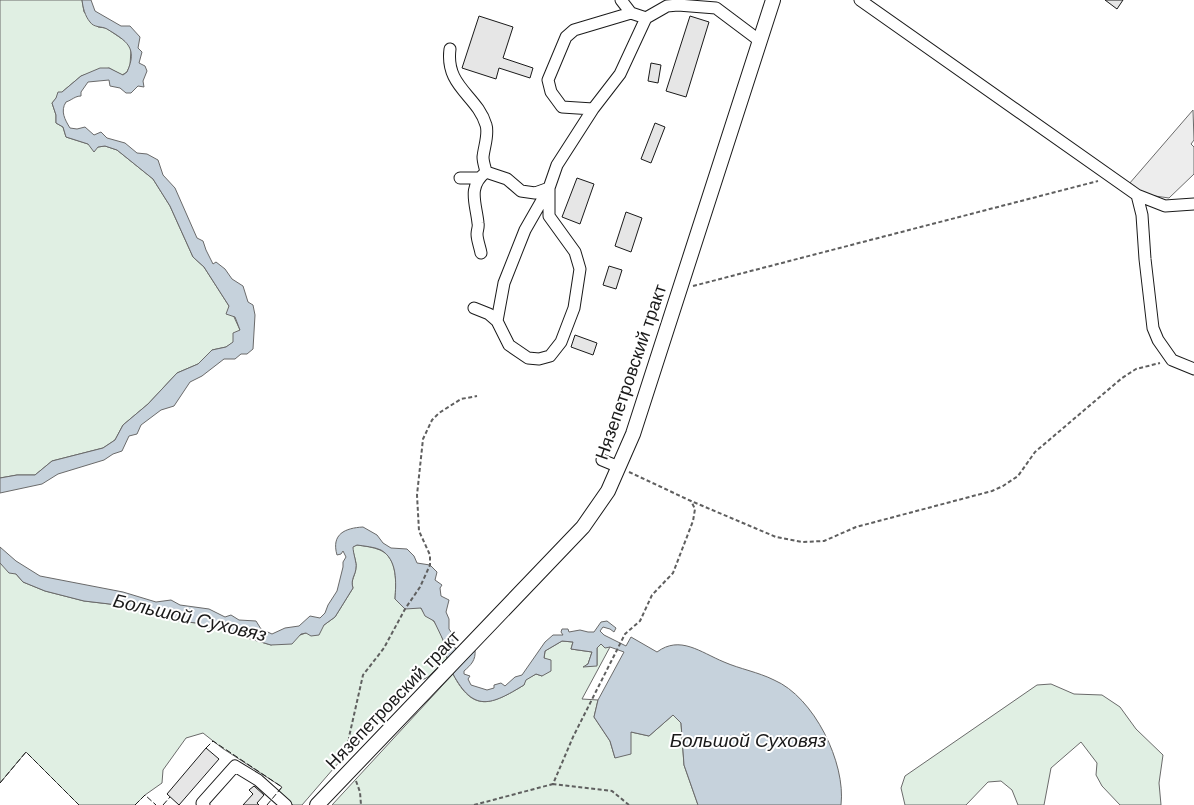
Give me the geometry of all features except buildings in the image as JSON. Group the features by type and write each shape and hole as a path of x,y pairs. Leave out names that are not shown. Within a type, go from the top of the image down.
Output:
{"main road":[{"name":"Нязепетровский тракт","path":"317,805 583,527 608,491 633,434 773,0"}],"lane":[{"path":"621,0 631,13 646,18"},
{"path":"860,0 1137,195 1165,206 1194,204"},
{"path":"497,321 504,284 524,230 549,188 557,165 593,109 620,74 646,18 678,2 716,8 760,41"},
{"path":"593,109 562,107 551,92 548,80 563,42 574,30 631,13"},
{"path":"450,49 448,62 452,75 481,115 487,127 482,175 474,189 474,201 479,227 477,233 481,253"},
{"path":"460,178 482,175 507,180 521,191 535,193 549,188"},
{"path":"474,308 490,314 497,321 509,345 528,358 539,359 550,356 561,342 574,308 580,269 574,252 549,216 549,188"},
{"path":"1137,195 1142,215 1145,259 1154,328 1158,340 1172,360 1194,370"},
{"path":"602,460 619,467"},
{"path":"204,805 202,803 235,766 258,780 286,805"}],"path":[{"path":"681,290 1112,177"},
{"path":"619,467 691,501 776,537 796,542 824,541 856,527 992,491 1003,486 1018,476 1035,452 1122,378 1136,369 1172,360"},
{"path":"361,805 360,792 352,768 349,737 363,675 384,648 420,586 430,564 430,555 419,531 417,495 423,439 432,420 439,413 461,399 477,396"},
{"path":"552,784 573,737 625,634 640,621 652,594 673,573 693,521 695,509 691,501"},
{"path":"474,805 552,784 612,791 629,805"}],"green space":[{"path":"0,0 82,0 84,12 98,27 106,28 128,43 131,50 130,65 127,72 122,75 109,68 81,76 52,103 56,115 56,123 63,127 66,137 98,147 105,146 117,150 153,179 170,206 193,257 204,267 229,306 240,330 234,342 226,347 212,350 198,364 177,373 148,404 123,425 115,440 103,448 52,461 35,475 17,475 0,478"},
{"path":"357,545 380,550 390,559 395,571 395,599 421,608 433,621 441,635 447,658 428,677 409,687 354,744 349,738 340,761 302,805 293,805 278,792 282,787 222,748 203,733 186,738 163,770 162,783 135,805 79,805 26,752 0,783 0,563 16,574 23,582 45,591 84,601 118,605 176,621 197,623 271,645 306,633 324,625 335,617 353,588 352,582 356,565 352,547"},
{"path":"562,641 573,642 571,649 592,652 588,664 585,666 597,665 597,648 601,644 610,647 582,699 598,700 594,717 610,741 615,758 631,732 649,736 673,715 681,723 684,765 698,805 332,805 453,674 468,695 484,702 492,701 524,685 525,680 536,674 542,676 545,651"},
{"path":"1051,684 1074,694 1102,695 1120,707 1136,729 1163,755 1159,783 1161,805 1120,805 1102,786 1096,775 1097,763 1081,742 1051,768 1044,805 1018,805 1012,790 1001,781 988,782 966,805 905,805 901,788 905,776 1037,685"}],"shaded area":[{"path":"1193,110 1194,140 1191,144 1194,147 1194,174 1169,198 1141,194 1129,184"}],"water":[{"path":"82,0 91,0 95,11 121,26 130,26 140,37 138,48 142,52 139,63 145,66 147,71 143,81 144,87 138,86 131,93 126,93 120,88 110,86 109,80 88,82 81,92 81,96 66,102 64,105 63,112 66,122 70,128 85,127 94,135 101,132 107,138 125,143 137,153 147,154 158,160 163,175 175,188 197,238 203,241 213,264 216,262 225,269 232,279 243,286 248,302 253,305 255,315 253,349 235,359 224,359 202,376 190,382 174,406 161,410 141,425 137,434 129,436 122,451 104,460 58,474 42,484 0,493 0,478 17,475 35,475 52,461 103,448 115,440 123,425 148,404 177,373 198,364 212,350 226,347 233,342 233,333 240,330 235,317 226,314 229,306 204,267 193,257 170,206 153,179 117,150 105,146 98,147 94,152 88,144 66,137 63,127 56,123 56,115 52,103 58,92 62,92 81,76 100,68 109,68 123,75 127,72 130,64 131,51 129,46 120,37 107,29 92,24 88,20"},
{"name":"Большой Суховяз","path":"363,527 377,535 383,543 391,548 407,549 414,556 417,563 430,565 437,572 435,580 442,585 440,588 441,596 449,600 446,612 455,648 467,656 475,650 475,657 464,671 464,674 470,676 468,679 471,685 487,690 501,683 505,686 515,677 522,675 545,642 553,635 563,635 562,629 568,629 569,632 580,630 594,632 601,622 607,621 616,628 614,632 603,627 600,631 604,635 626,646 631,637 657,652 665,647 674,645 690,647 774,680 789,689 802,701 814,716 833,751 841,788 841,805 698,805 684,765 681,723 673,715 649,736 631,732 631,754 615,758 610,741 594,717 598,700 624,652 610,647 605,648 601,644 597,648 597,666 583,667 588,664 592,652 571,649 573,642 562,641 545,651 544,658 551,660 551,671 542,676 536,674 526,680 524,685 493,701 484,702 476,700 468,695 453,674 457,668 447,658 445,644 434,621 425,616 421,608 405,609 395,599 395,572 393,566 387,554 376,548 357,545 353,547 356,570 352,582 353,588 335,617 324,625 319,635 301,634 292,644 271,645 197,623 176,621 118,605 84,601 45,591 23,582 16,574 9,573 0,563 0,547 16,561 40,576 123,592 156,602 171,600 180,605 209,609 225,617 231,615 239,620 256,621 261,629 272,634 285,628 299,626 310,616 320,618 325,613 337,591 343,562 346,557 343,551 337,555 336,542 338,537 350,529"}],"fence":[{"path":"206,748 213,741 282,787 267,805"},
{"path":"0,783 26,752 79,805"},
{"path":"135,805 145,795 156,805"},
{"path":"163,805 170,797"}]}
